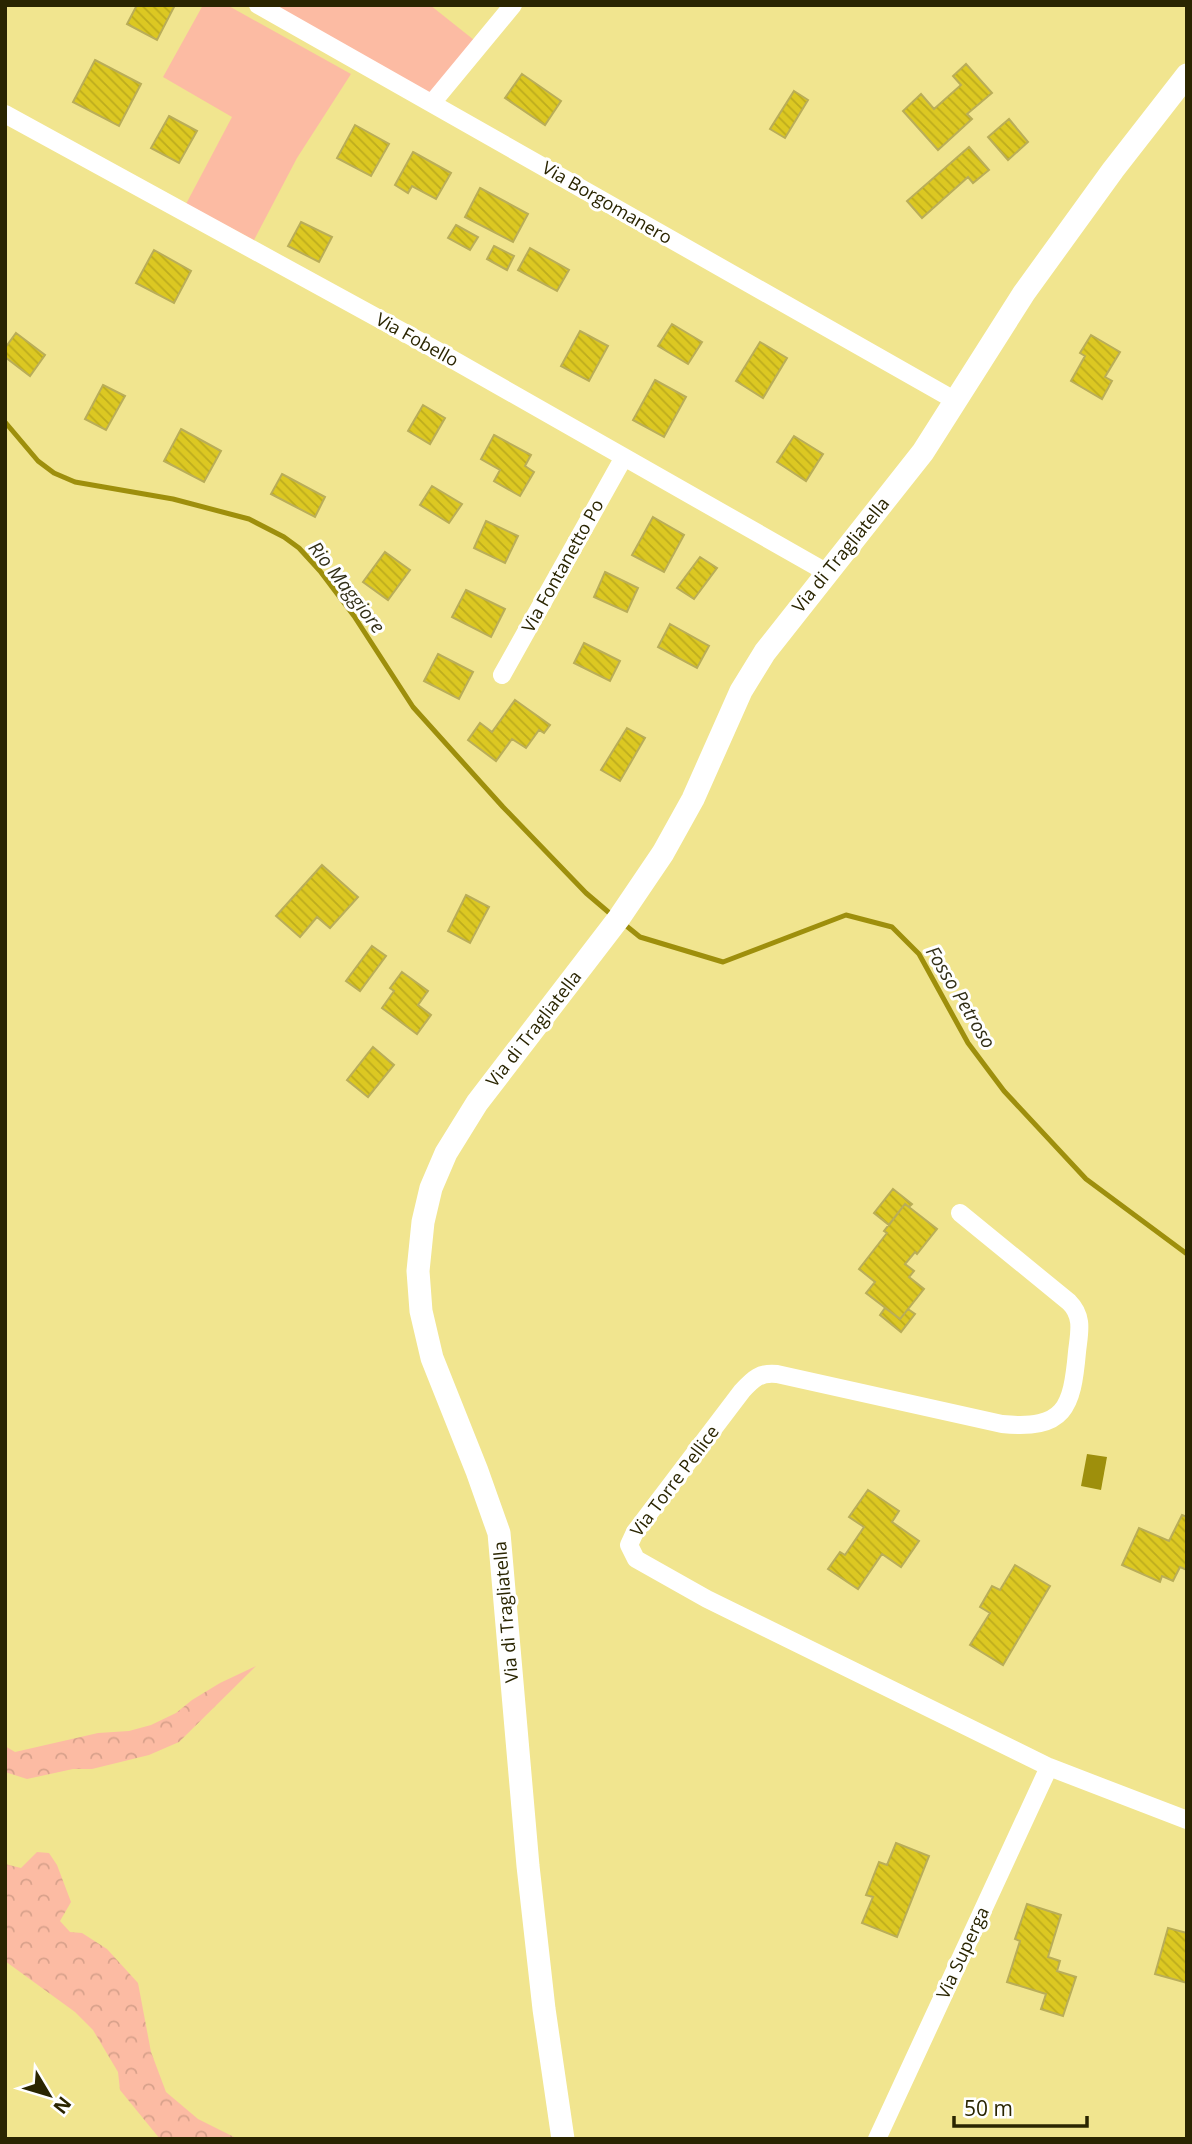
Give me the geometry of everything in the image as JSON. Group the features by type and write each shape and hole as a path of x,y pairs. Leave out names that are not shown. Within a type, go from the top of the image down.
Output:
{"street":[{"name":"Via Borgomanero","path":"257,5 956,401"},
{"path":"432,103 513,5"},
{"name":"Via di Tragliatella","path":"563,2139 544,2009 528,1866 499,1533 432,1358 421,1311 418,1271 431,1188 446,1153 477,1103 606,936 681,823 732,710 753,671 826,572 905,475 956,401 1024,293 1113,170 1187,75"},
{"name":"Via Fobello","path":"5,114 436,350 826,572"},
{"name":"Via Fontanetto Po","path":"502,675 624,457"},
{"name":"Via Torre Pellice","path":"960,1213 1077,1311 1080,1328 1074,1386 1070,1399 1062,1410 1040,1424 1002,1424 764,1373 755,1377 742,1391 635,1532 629,1545 631,1553 639,1562 707,1599 1049,1767 1187,1820"},
{"name":"Via Superga","path":"877,2139 1049,1767"}],"green space":[{"path":"203,5 227,5 351,74 297,158 254,240 186,204 232,117 163,77"},
{"path":"275,5 430,5 474,40 430,93"},
{"path":"256,1666 179,1742 149,1755 92,1769 73,1769 27,1779 5,1772 5,1746 15,1752 98,1733 129,1731 151,1725 176,1713 220,1683"},
{"path":"37,1852 49,1853 57,1865 71,1902 60,1921 70,1932 82,1933 107,1949 138,1983 151,2052 166,2092 198,2119 238,2139 160,2139 120,2090 118,2072 93,2030 75,2012 5,1961 5,1864 21,1868"}],"shaded area":[{"path":"1087,1454 1107,1457 1101,1490 1081,1486"}],"building":[{"path":"137,5 175,5 157,40 127,24"},
{"path":"95,60 141,84 119,126 73,102"},
{"path":"966,64 992,93 967,114 972,119 938,150 903,111 921,94 934,109 961,85 953,76"},
{"path":"522,74 561,101 545,125 505,98"},
{"path":"794,91 808,100 785,138 770,129"},
{"path":"169,116 197,131 179,163 151,148"},
{"path":"1009,119 1028,142 1008,160 988,137"},
{"path":"355,125 389,144 371,176 337,158"},
{"path":"969,147 989,170 973,183 968,177 922,218 907,201"},
{"path":"413,152 451,173 436,199 412,186 408,193 395,185"},
{"path":"480,188 528,214 513,242 465,217"},
{"path":"301,222 332,237 319,262 288,246"},
{"path":"456,225 478,237 470,250 448,238"},
{"path":"494,246 514,256 507,270 487,259"},
{"path":"530,248 569,270 557,291 518,270"},
{"path":"154,250 191,271 174,303 136,283"},
{"path":"672,324 702,342 688,364 658,346"},
{"path":"580,331 608,346 589,381 561,366"},
{"path":"16,333 45,355 30,376 5,357 5,348"},
{"path":"1091,335 1120,352 1105,377 1112,381 1102,399 1071,381 1085,356 1080,353"},
{"path":"760,342 787,358 763,398 736,381"},
{"path":"655,380 686,397 664,437 633,420"},
{"path":"103,385 125,396 106,430 85,419"},
{"path":"423,405 445,418 430,444 408,431"},
{"path":"181,429 221,451 204,482 164,461"},
{"path":"494,435 531,455 525,466 534,472 520,496 494,481 500,470 481,459"},
{"path":"794,436 823,454 806,481 777,462"},
{"path":"282,474 325,497 315,517 271,494"},
{"path":"432,486 462,504 449,523 420,505"},
{"path":"653,517 684,535 664,572 632,555"},
{"path":"486,521 518,536 505,563 474,548"},
{"path":"385,552 410,570 388,600 363,582"},
{"path":"700,557 717,568 694,599 677,588"},
{"path":"605,572 638,588 627,612 594,597"},
{"path":"466,590 505,609 491,637 452,617"},
{"path":"670,624 709,646 697,668 658,647"},
{"path":"584,643 620,661 610,681 574,663"},
{"path":"438,654 473,672 459,699 424,681"},
{"path":"515,700 550,725 544,733 539,730 526,748 512,739 496,761 468,740 480,723 492,732"},
{"path":"627,728 645,738 620,781 601,770"},
{"path":"322,865 358,897 330,928 317,917 300,937 276,916"},
{"path":"466,895 489,907 470,943 448,931"},
{"path":"372,946 386,956 360,991 346,981"},
{"path":"402,972 428,991 418,1005 431,1015 417,1034 382,1008 394,991 390,988"},
{"path":"373,1047 394,1065 368,1097 347,1080"},
{"path":"893,1189 912,1204 909,1207 905,1204 889,1225 874,1213"},
{"path":"905,1204 937,1229 917,1254 915,1252 905,1264 914,1271 909,1277 924,1289 900,1319 866,1293 875,1282 859,1269"},
{"path":"885,1308 900,1319 908,1309 915,1314 901,1332 880,1315"},
{"path":"868,1490 899,1511 892,1522 919,1541 901,1567 882,1554 858,1589 828,1569 840,1552 845,1555 864,1527 849,1517"},
{"path":"1182,1515 1187,1517 1187,1570 1180,1567 1173,1581 1162,1576 1160,1582 1122,1565 1139,1528 1169,1541"},
{"path":"1015,1565 1050,1586 1003,1665 970,1645 990,1613 980,1607 992,1586 1000,1590"},
{"path":"896,1843 929,1856 897,1937 862,1923 873,1897 866,1895 879,1862 887,1865"},
{"path":"1027,1904 1061,1915 1048,1957 1060,1961 1057,1971 1076,1977 1063,2016 1041,2009 1046,1994 1007,1982 1020,1941 1015,1939"},
{"path":"1168,1928 1187,1933 1187,1983 1155,1974"}],"waterway":[{"name":"Rio Maggiore","path":"5,422 38,461 54,473 75,482 173,499 249,519 299,548 354,616 413,707 503,807 586,893 613,916"},
{"name":"Fosso Petroso","path":"624,924 640,937 723,962 846,915 892,927 919,954 968,1043 1004,1091 1086,1179 1187,1254"}]}
